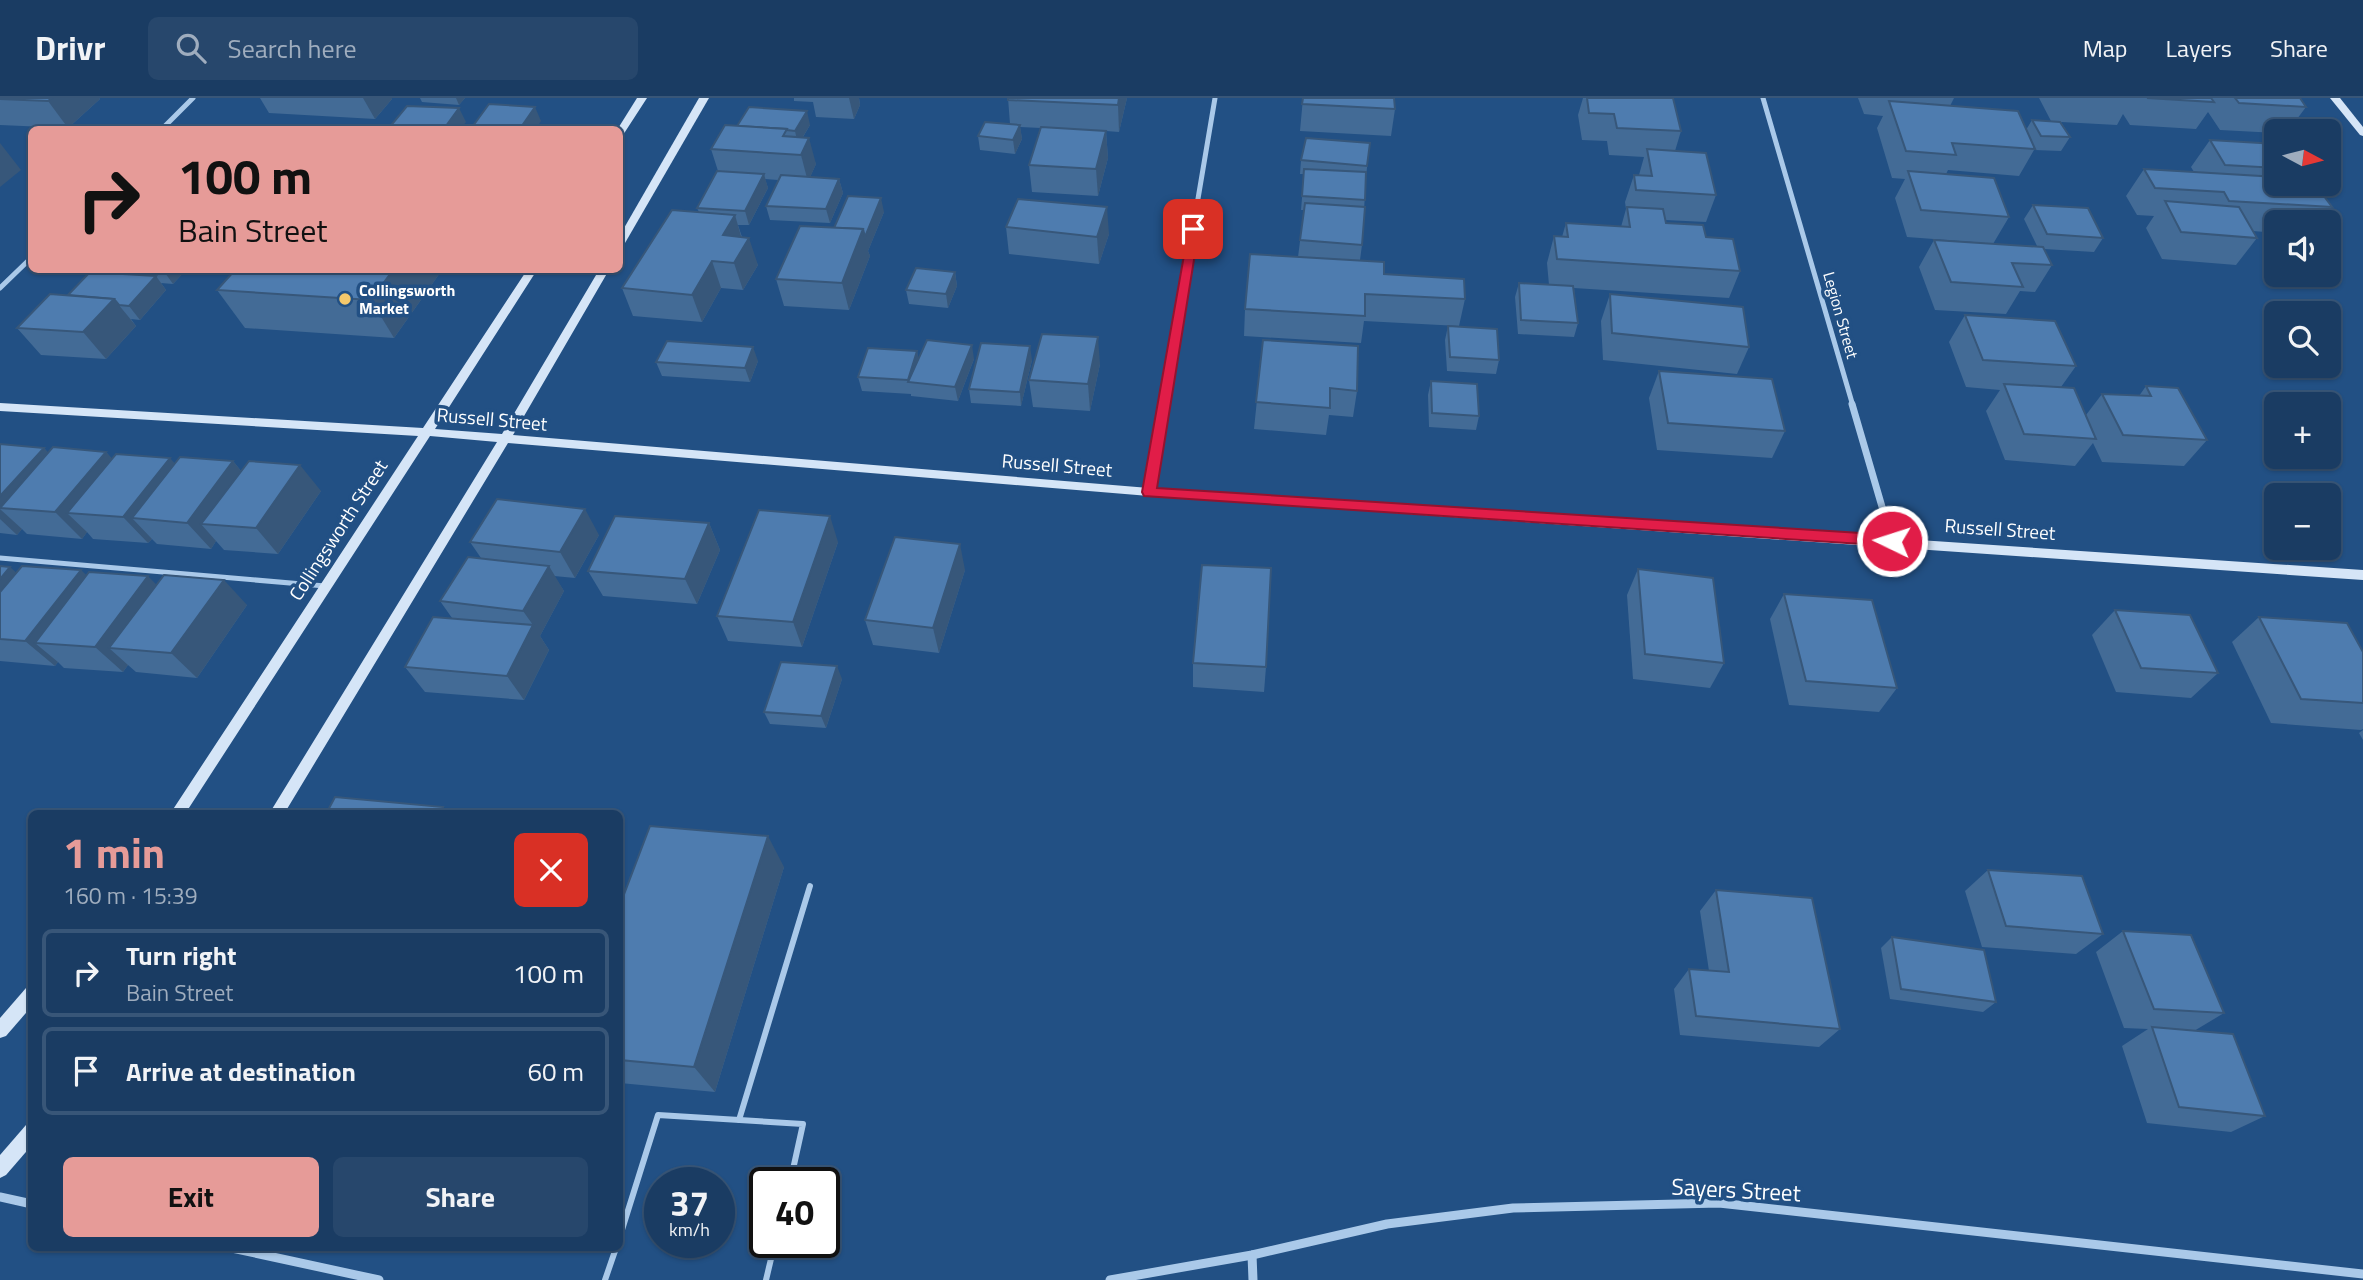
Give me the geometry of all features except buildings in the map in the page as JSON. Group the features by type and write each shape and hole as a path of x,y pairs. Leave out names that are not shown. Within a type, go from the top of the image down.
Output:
{"street":[{"path":"165,126 193,98"},
{"path":"623,128 642,98"},
{"path":"623,238 704,98"},
{"path":"1149,492 1215,98"},
{"name":"Legion Street","path":"1763,98 1892,541"},
{"path":"2335,98 2363,134"},
{"path":"0,288 28,261"},
{"name":"Collingsworth Street","path":"180,810 531,273"},
{"path":"278,810 505,439 602,273"},
{"name":"Russell Street","path":"0,408 427,432 1149,492 2363,575"},
{"path":"0,1030 28,998"},
{"path":"0,1170 28,1136"},
{"path":"0,1197 28,1203"},
{"name":"Sayers Street","path":"1110,1280 1252,1255 1387,1224 1513,1208 1719,1203 2363,1274"},
{"path":"246,1251 379,1280"},
{"path":"1252,1255 1253,1280"}],"lane":[{"path":"0,558 326,586"},
{"path":"739,1121 810,886"},
{"path":"623,1226 658,1115 803,1124 794,1167"},
{"path":"605,1280 615,1251"},
{"path":"766,1280 771,1258"}],"place":[{"name":"Collingsworth Market","path":"345,299"}],"route":[{"path":"1193,229 1149,492 1892,541"}]}
